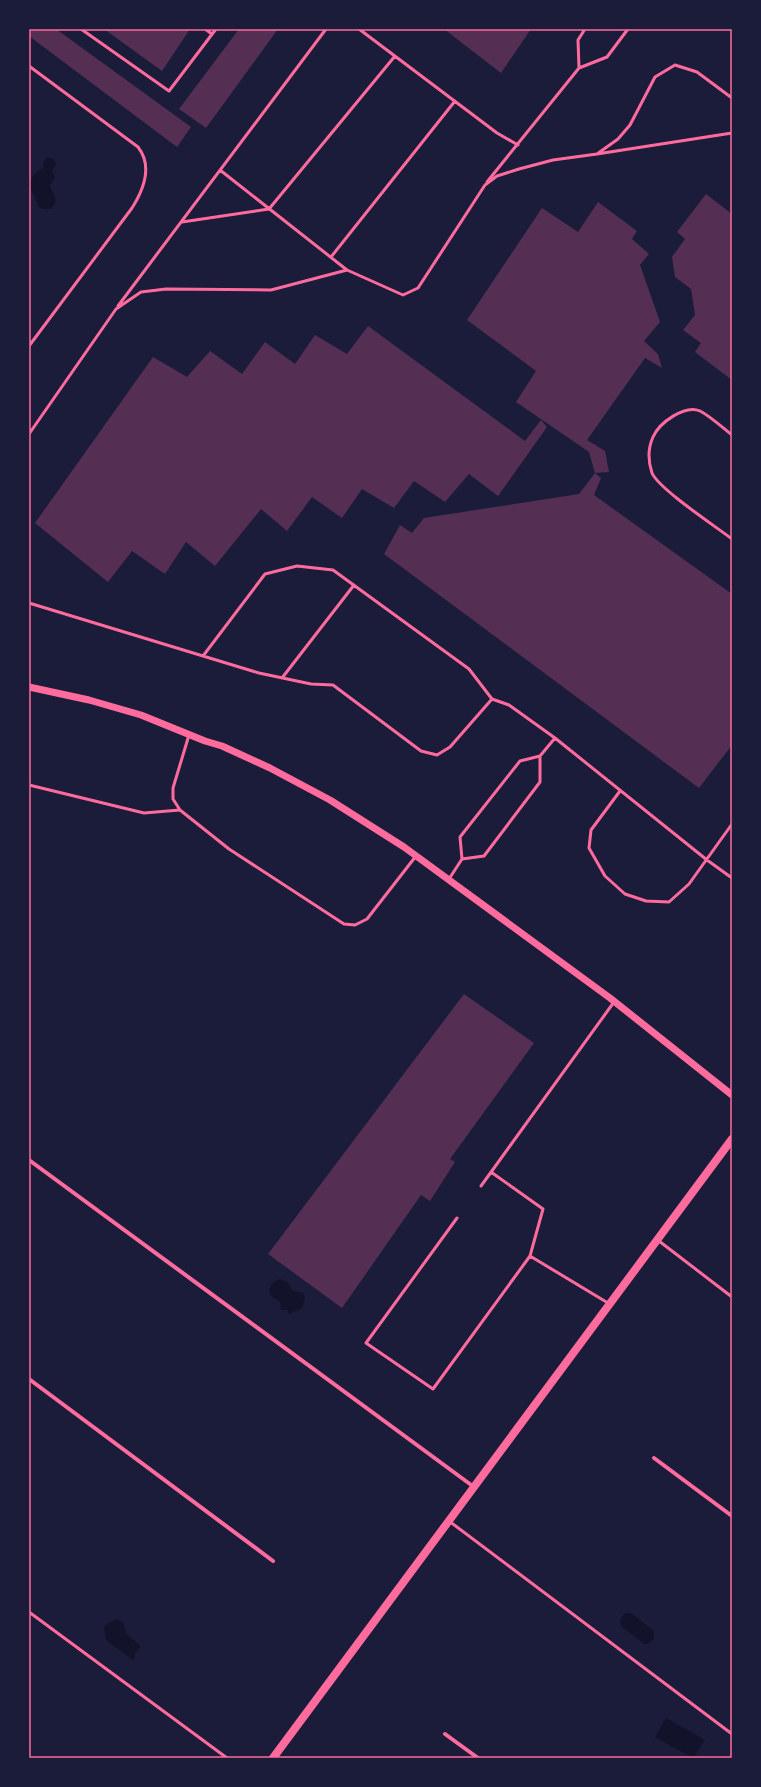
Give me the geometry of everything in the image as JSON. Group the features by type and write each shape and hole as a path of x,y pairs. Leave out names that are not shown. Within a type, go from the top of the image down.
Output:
{"main road":[{"path":"273,1758 732,1139"}],"street":[{"path":"29,687 107,705 141,715 189,735 222,746 285,776 376,828 614,1002 732,1095"},
{"path":"29,1160 474,1487"},
{"path":"29,1379 273,1561"},
{"path":"654,1458 732,1516"},
{"path":"446,1734 478,1758"}],"lane":[{"path":"81,29 169,91 216,29"},
{"path":"205,29 212,34"},
{"path":"29,434 116,309 326,29"},
{"path":"359,29 497,133 518,145"},
{"path":"579,68 578,40 586,29"},
{"path":"220,170 347,270 402,295 418,288 484,185 579,68 607,57 628,29"},
{"path":"181,222 269,209 395,56"},
{"path":"597,154 618,139 630,125 655,77 675,65 696,72 732,98"},
{"path":"29,66 138,147 144,154 147,169 139,197 132,208 29,346"},
{"path":"331,257 455,102"},
{"path":"484,185 497,176 519,168 553,160 732,133"},
{"path":"116,309 141,292 166,289 270,290 347,270"},
{"path":"732,435 700,411 686,409 668,419 653,436 648,455 652,474 661,486 732,539"},
{"path":"203,656 266,574 297,566 333,570 469,669 492,699 509,705 555,738 707,860 732,878"},
{"path":"282,678 354,585"},
{"path":"29,603 259,673 310,684 333,685 421,751 436,755 450,747 492,699"},
{"path":"189,735 173,788 172,799 180,810 229,849 344,924 355,925 367,919 416,856"},
{"path":"448,880 462,859 460,837 520,761 540,756 555,738"},
{"path":"462,859 484,856 540,782 540,756"},
{"path":"29,785 144,813 180,810"},
{"path":"620,790 591,830 589,848 605,876 625,894 646,901 669,902 690,884 732,824"},
{"path":"481,1186 614,1002"},
{"path":"457,1218 366,1343 433,1390 530,1256 543,1209 491,1172"},
{"path":"657,1240 732,1297"},
{"path":"530,1256 610,1304"},
{"path":"448,1521 732,1734"},
{"path":"29,1612 227,1758"}],"shaded area":[{"path":"47,157 54,159 55,162 55,166 52,170 55,178 50,185 55,203 51,209 43,209 39,207 29,185 34,174 44,167 43,163"},
{"path":"280,1279 287,1282 293,1291 303,1293 305,1298 302,1308 289,1314 288,1310 281,1310 280,1302 270,1295 272,1285"},
{"path":"631,1613 654,1631 654,1639 647,1644 644,1644 621,1626 620,1621 624,1614"},
{"path":"117,1619 124,1624 126,1634 141,1646 134,1655 135,1657 133,1660 106,1640 104,1626"},
{"path":"666,1718 705,1740 693,1758 655,1737"}],"building":[{"path":"32,29 56,29 191,127 177,147 29,36"},
{"path":"104,29 190,29 162,71"},
{"path":"239,29 278,29 206,128 179,109"},
{"path":"444,29 531,29 501,73"},
{"path":"706,194 732,214 732,380 695,352 701,343 683,330 695,315 691,289 675,277 672,257 685,239 677,232"},
{"path":"598,202 637,231 632,239 649,254 640,265 660,322 644,341 658,354 662,368 645,358 587,440 605,451 609,472 595,473 589,452 516,402 536,371 467,320 542,208 578,232"},
{"path":"368,326 525,441 541,420 547,427 498,496 469,474 445,502 414,481 394,508 362,489 342,518 312,497 287,531 261,509 215,566 186,542 165,574 132,551 108,582 35,523 153,357 187,377 210,351 242,374 265,342 295,364 315,335 347,354"},
{"path":"595,473 601,478 594,495 732,594 732,745 699,788 384,554 400,525 412,533 424,518 579,494"},
{"path":"464,994 534,1043 450,1159 455,1162 430,1201 421,1195 342,1308 268,1254"}]}
